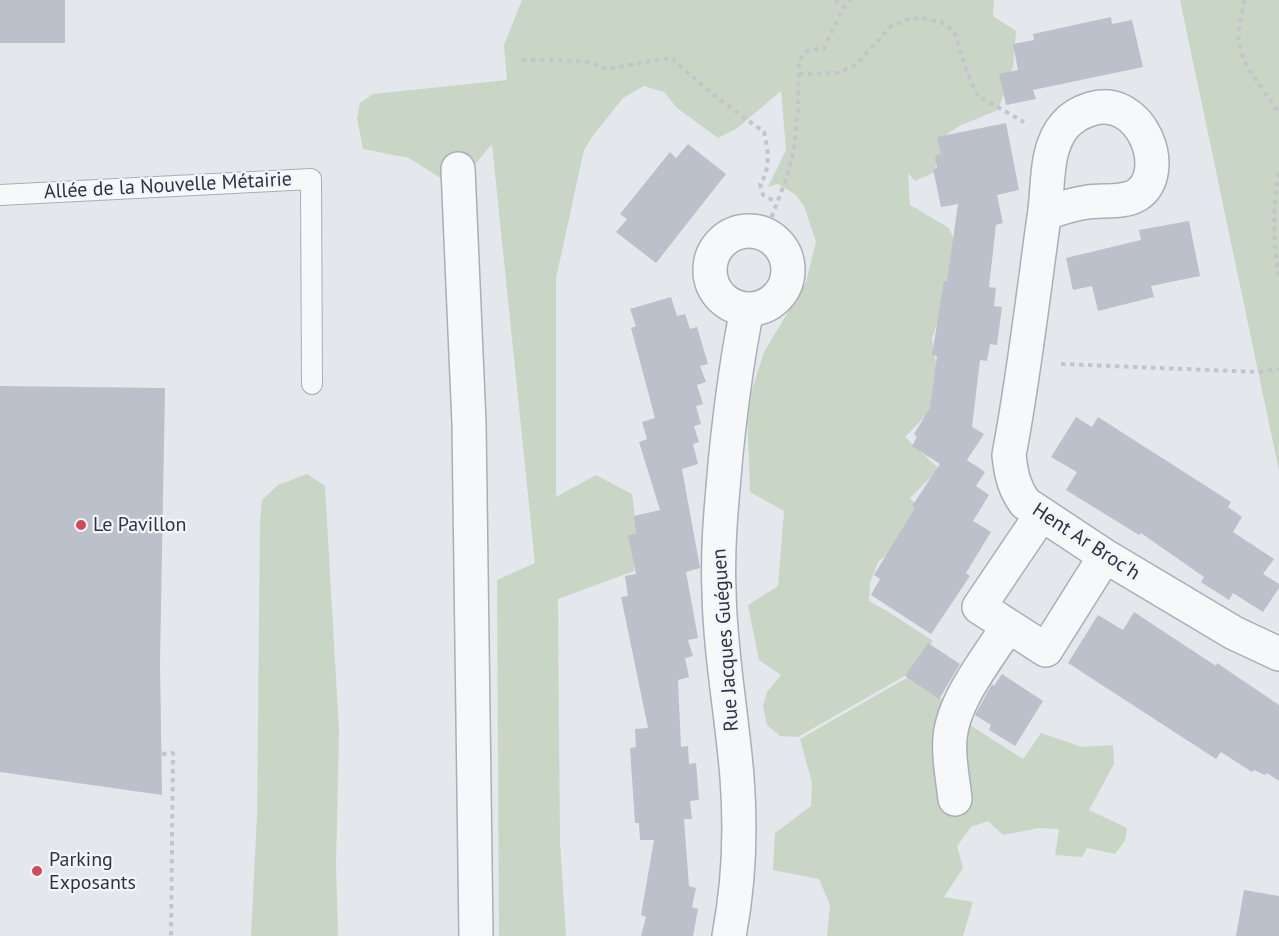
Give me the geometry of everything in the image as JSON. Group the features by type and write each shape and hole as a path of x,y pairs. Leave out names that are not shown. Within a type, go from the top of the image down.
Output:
{"street":[{"name":"Hent Ar Broc'h","path":"1045,214 1065,206 1123,200 1137,195 1146,187 1151,169 1150,152 1145,134 1133,116 1117,108 1098,106 1080,112 1064,125 1056,140 1049,163 1045,214 1009,455 1014,485 1025,503 1105,556 1234,633 1279,654"},
{"path":"458,169 469,423 476,936"},
{"path":"751,231 765,234 775,240 783,250 788,262 788,274 785,286 778,297 768,304 747,310 731,305 721,297 711,279 711,260 717,247 727,238 738,232 751,231"},
{"name":"Rue Jacques Guéguen","path":"729,936 738,867 739,819 737,777 718,592 719,532 731,405 747,310"},
{"name":"Hent Ar Broc'h","path":"1041,514 979,607 1046,650 1105,556"},
{"path":"955,799 950,738 952,725 960,705 1008,626"}],"lane":[{"name":"Allée de la Nouvelle Métairie","path":"0,195 310,179 312,384"}],"path":[{"path":"835,0 844,7"},
{"path":"765,234 787,177 794,149 799,60 807,51 824,48 844,7 850,0"},
{"path":"1244,0 1239,42 1250,73 1271,99 1279,114"},
{"path":"799,74 837,73 857,64 890,27 908,19 921,18 941,22 954,32 967,72 978,96 1056,140"},
{"path":"522,60 585,61 606,69 671,58 716,98 764,132 768,148 765,178 760,184 764,195 776,202"},
{"path":"1279,173 1274,251 1279,277"},
{"path":"1024,363 1258,372 1279,369"},
{"path":"162,753 173,753 171,936"}],"green space":[{"path":"522,0 994,0 993,16 1016,31 1013,67 998,110 959,126 943,137 941,153 933,173 915,181 908,173 910,205 949,228 960,254 932,339 942,399 905,437 939,469 910,498 918,507 888,554 878,562 870,583 869,601 933,641 908,674 798,737 780,736 767,725 763,706 767,692 781,675 759,660 748,605 778,586 784,511 750,492 747,406 764,352 806,282 816,242 804,206 796,195 778,184 768,187 786,150 781,91 736,129 718,138 677,108 664,92 644,86 623,98 584,150 556,278 556,497 596,475 632,494 636,527 634,571 558,599 560,842 566,936 499,936 497,580 535,563 492,144 472,168 445,181 409,158 363,149 357,118 360,103 373,94 507,80 504,45"},
{"path":"1180,0 1279,0 1279,471"},
{"path":"307,474 325,486 339,731 336,865 338,936 251,936 257,814 262,500 278,485"},
{"path":"910,676 948,704 959,718 1023,759 1041,733 1082,747 1113,745 1114,764 1089,810 1127,828 1125,841 1115,854 1087,848 1082,857 1055,855 1059,829 1039,828 1003,835 988,821 971,827 957,846 963,868 944,897 973,902 963,936 827,936 830,905 819,879 773,870 775,833 811,806 812,783 800,739"}],"building":[{"path":"0,0 65,0 65,43 0,43"},
{"path":"1111,17 1112,24 1132,20 1143,67 1033,90 1036,99 1006,105 999,74 1018,70 1013,44 1034,40 1033,34"},
{"path":"1006,123 1019,190 997,195 1003,223 996,225 989,287 996,288 994,306 1002,307 997,345 990,344 987,361 980,360 972,427 984,434 967,460 985,472 976,486 989,495 973,521 991,532 966,573 970,576 931,634 871,595 880,579 874,575 915,508 912,506 940,464 912,446 917,437 914,434 930,408 937,356 932,355 944,281 947,281 958,204 941,207 933,169 937,168 935,156 941,154 937,137"},
{"path":"688,144 726,174 656,263 616,232 627,219 620,214 670,152 676,158"},
{"path":"1189,221 1200,276 1151,286 1154,297 1098,311 1092,286 1073,290 1066,258 1141,240 1139,230"},
{"path":"671,297 677,316 685,314 690,329 697,327 708,364 700,366 706,382 697,385 703,404 696,406 701,424 694,426 699,442 693,444 698,464 682,469 700,568 686,572 698,638 688,640 693,656 685,658 689,677 678,680 681,747 688,746 689,764 696,763 699,800 690,801 692,819 684,819 689,886 696,888 692,907 698,909 693,936 641,936 646,917 641,915 654,840 640,840 639,823 635,823 630,748 636,747 635,729 648,728 621,597 628,596 625,576 636,574 628,535 636,534 634,516 660,510 639,442 647,439 642,422 655,418 631,328 636,326 630,309"},
{"name":"Le Pavillon","path":"0,386 165,388 160,662 162,795 0,772"},
{"path":"1076,417 1092,427 1098,417 1231,502 1228,507 1242,517 1233,532 1274,559 1263,574 1279,584 1279,588 1263,612 1233,593 1229,600 1201,582 1204,577 1141,533 1139,535 1066,490 1077,472 1051,457"},
{"path":"1134,612 1216,666 1217,663 1279,705 1279,781 1267,773 1265,775 1254,770 1252,772 1221,752 1216,759 1068,663 1098,615 1123,630"},
{"path":"928,643 960,664 939,699 905,676"},
{"path":"1002,674 1043,701 1015,746 989,730 991,725 975,715 992,684 994,686"},
{"path":"1244,890 1279,896 1279,936 1236,936"}],"place":[{"name":"Le Pavillon","path":"81,525"},
{"name":"Parking Exposants","path":"37,871"}]}
